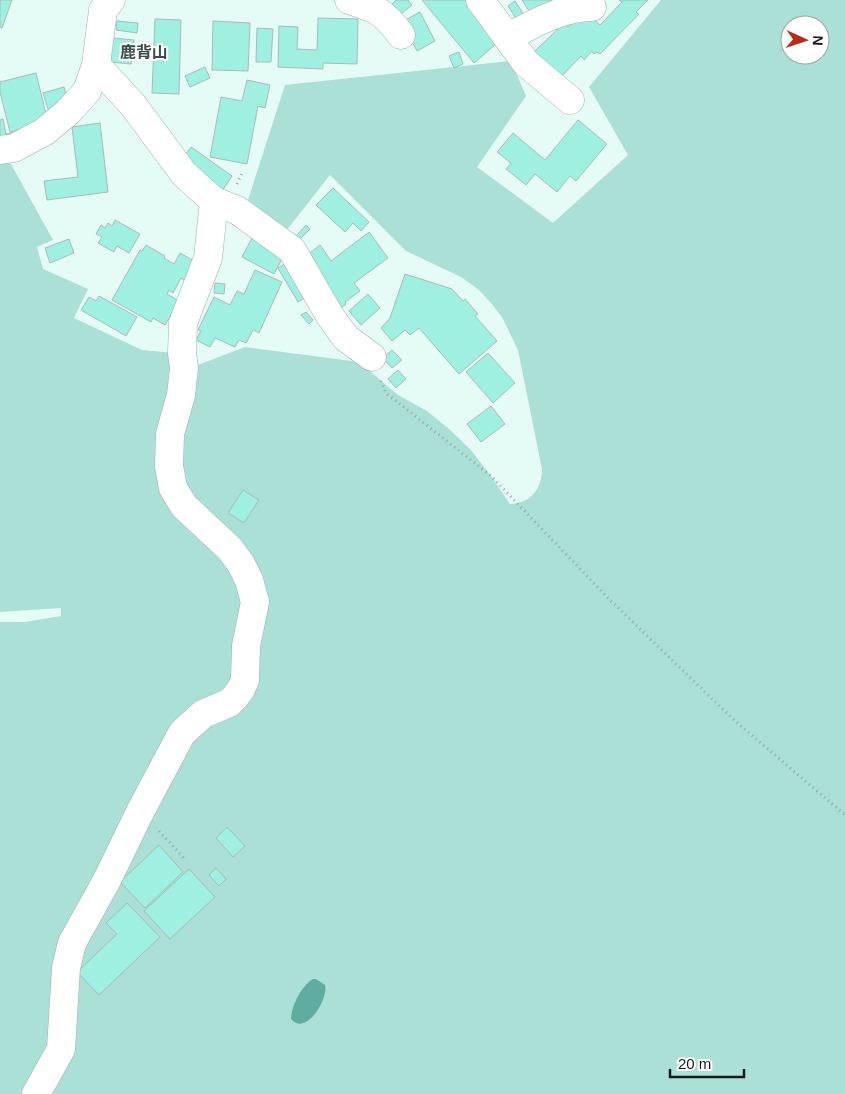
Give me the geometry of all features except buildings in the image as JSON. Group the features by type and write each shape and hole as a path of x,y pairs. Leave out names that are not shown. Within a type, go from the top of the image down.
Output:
{"street":[{"path":"0,150 14,148 44,132 68,112 87,91 96,65 103,10 111,0"},
{"path":"349,0 371,7 388,17 401,35"},
{"path":"480,0 526,63 570,100"},
{"path":"507,37 562,10 592,7"},
{"path":"96,65 133,105 184,174 214,201 237,210 292,250 330,316 346,338 372,357"},
{"path":"36,1094 61,1049 66,968 72,943 107,880 140,812 182,733 203,714 229,703 242,689 245,680 246,646 254,602 249,580 241,564 230,549 184,506 173,488 168,466 170,434 181,395 184,368 182,323 208,258 214,201"}],"path":[{"path":"372,357 386,393 491,476 608,599 735,721 845,815"},
{"path":"140,812 184,858"}],"shaded area":[{"path":"661,0 845,0 845,1094 42,1094 72,968 188,733 241,697 261,602 176,477 190,368 245,347 359,362 398,395 427,411 449,429 470,449 510,504 529,498 534,494 540,483 542,469 518,350 502,317 479,290 461,277 406,251 330,175 286,231 248,200 285,85 511,61 526,96 477,167 553,223 628,155 589,87"},
{"path":"7,157 53,240 37,247 43,269 88,289 74,318 142,350 174,353 161,449 242,579 239,669 100,879 53,1048 28,1094 0,1094 0,622 25,622 61,616 61,608 0,612 0,158"},
{"path":"313,979 325,985 323,998 315,1014 309,1020 297,1023 291,1019 293,1008 301,991"}],"district":[{"name":"鹿背山","path":"144,52"}]}
